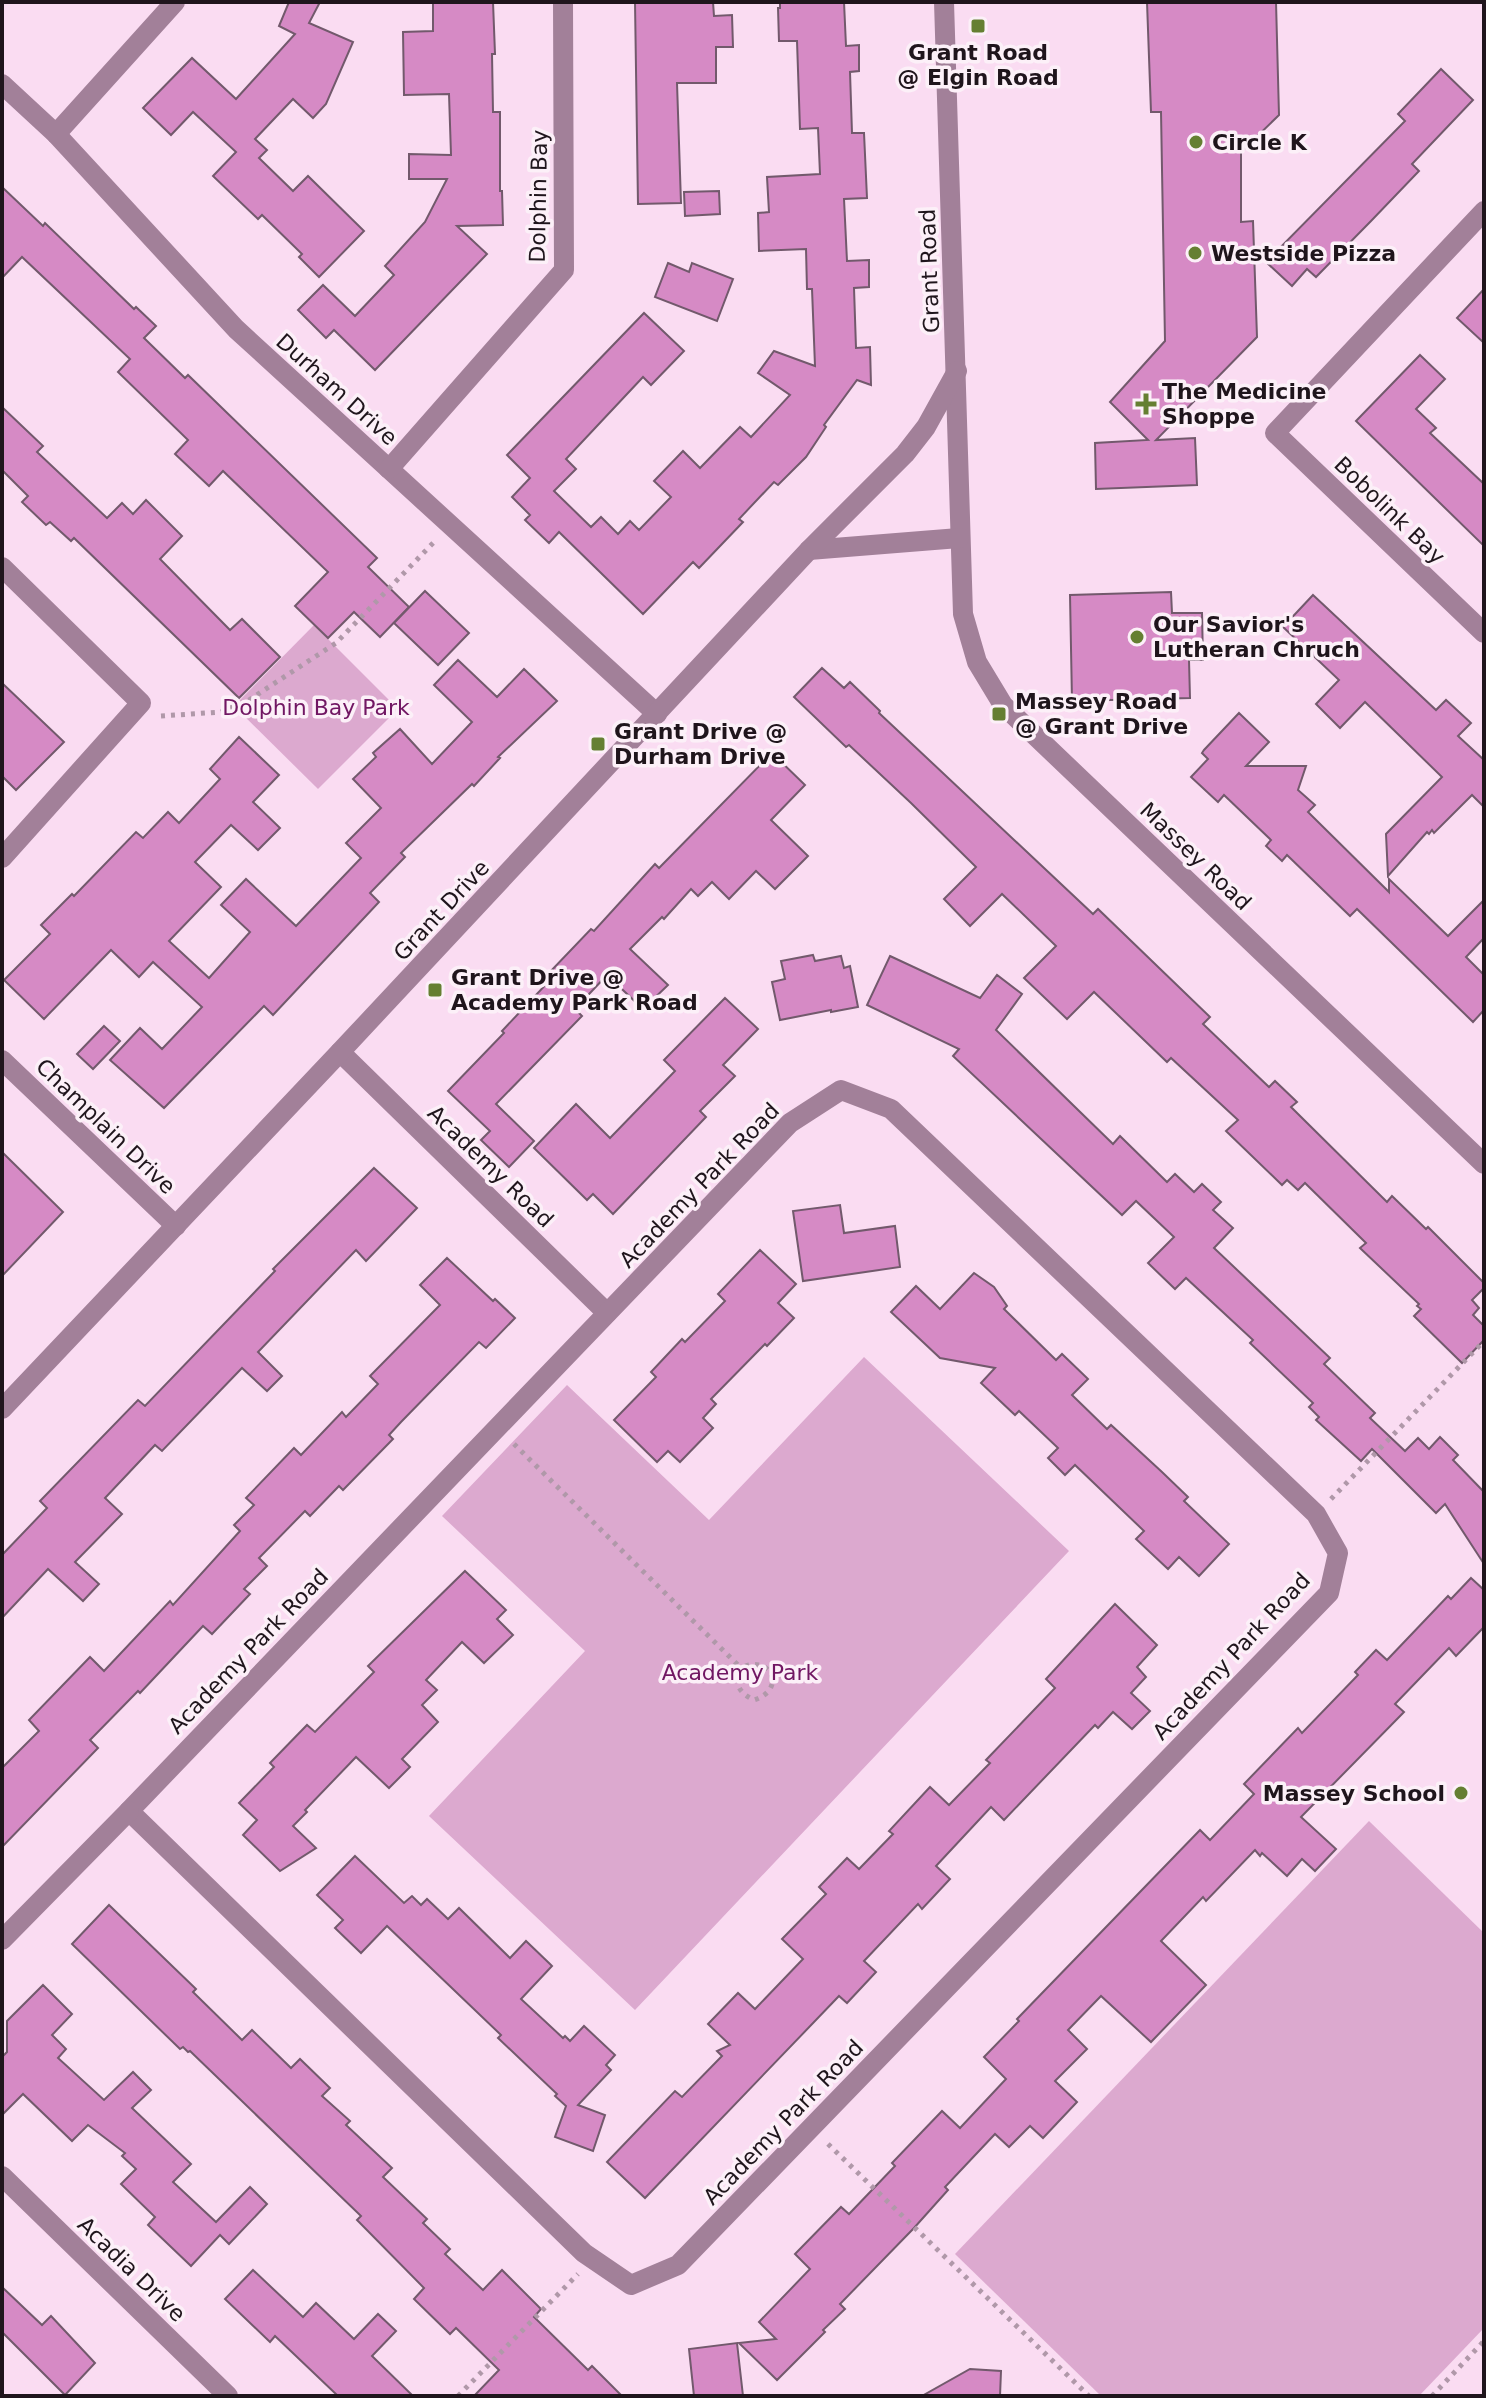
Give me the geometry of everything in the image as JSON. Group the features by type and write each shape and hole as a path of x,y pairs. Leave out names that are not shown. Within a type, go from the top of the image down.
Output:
{"street":[{"path":"56,134 175,2"},
{"name":"Dolphin Bay","path":"389,469 564,270 563,2"},
{"name":"Grant Road","path":"944,2 957,371 959,538"},
{"name":"Durham Drive","path":"2,84 56,134 236,329 657,714"},
{"name":"Bobolink Bay","path":"1484,211 1275,433 1484,633"},
{"name":"Grant Drive","path":"2,1409 809,550 905,454 926,427 957,371"},
{"path":"809,550 959,538"},
{"name":"Massey Road","path":"959,538 963,614 977,662 1003,705 1484,1164"},
{"path":"2,567 141,703 2,858"},
{"name":"Academy Road","path":"340,1052 607,1313"},
{"name":"Champlain Drive","path":"2,1060 176,1226"},
{"name":"Academy Park Road","path":"2,1940 790,1123 841,1090 891,1109 1316,1514 1338,1553 1329,1593 678,2265 631,2285 584,2253 129,1811"},
{"name":"Acadia Drive","path":"2,2176 228,2396"}],"path":[{"path":"128,717 221,712 249,700 336,643 451,525"},
{"path":"1316,1514 1484,1341"},
{"path":"496,1427 741,1668"},
{"path":"751,1663 761,1664 769,1670 773,1680 765,1696 754,1700 738,1687 736,1677 741,1668 751,1663"},
{"path":"811,2128 1089,2396"},
{"path":"458,2396 593,2259"},
{"path":"1432,2396 1484,2341"}],"green space":[{"name":"Dolphin Bay Park","path":"314,625 398,709 318,789 234,706"},
{"name":"Academy Park","path":"864,1357 1069,1551 635,2010 429,1816 585,1651 442,1516 567,1385 709,1520"},
{"path":"1369,1821 1484,1933 1484,2328 1419,2396 1101,2396 955,2254"}],"building":[{"path":"289,2 320,2 309,23 353,42 326,104 313,118 293,99 255,139 267,150 259,158 293,191 308,176 364,231 319,277 299,257 302,254 262,215 258,219 213,176 236,152 193,112 171,135 143,108 192,58 236,99 295,34 279,26"},
{"path":"433,2 493,2 493,112 500,112 503,225 457,226 487,254 375,370 334,330 326,338 298,310 323,285 355,316 394,275 385,266 425,222 447,179 409,179 409,154 451,155 449,94 404,95 403,32 433,31"},
{"path":"635,2 713,2 714,16 732,15 733,47 716,47 716,83 677,83 681,203 638,204"},
{"path":"780,2 844,2 846,46 859,45 859,71 850,72 852,133 864,133 867,198 844,199 847,261 869,260 869,287 854,288 856,348 870,347 871,385 857,380 824,425 826,427 806,457 778,485 774,482 739,519 743,522 699,568 693,562 643,614 559,532 549,543 525,520 530,515 512,497 530,478 507,455 644,313 684,351 651,385 643,377 566,459 576,469 554,491 591,527 601,517 618,534 630,521 639,530 671,497 654,481 683,451 700,468 740,427 751,437 790,395 758,373 774,351 815,366 812,289 807,289 806,249 759,251 758,213 769,212 767,177 820,174 818,128 800,129 797,41 779,41"},
{"path":"1147,2 1276,2 1279,115 1241,152 1241,222 1253,221 1257,337 1156,440 1195,438 1197,485 1096,489 1095,443 1148,440 1110,402 1165,341 1161,112 1151,112"},
{"path":"1441,69 1473,100 1412,164 1419,171 1371,221 1316,277 1307,269 1292,286 1266,262 1405,121 1398,114"},
{"path":"2,187 156,326 144,338 185,378 188,375 377,558 368,567 409,607 380,637 354,612 328,638 295,606 328,572 223,471 209,486 175,454 188,440 118,372 130,359 22,257 2,278"},
{"path":"719,191 720,214 685,216 684,192"},
{"path":"668,263 689,272 692,263 733,279 717,321 655,297"},
{"path":"1484,289 1484,343 1457,318"},
{"path":"1420,355 1445,379 1416,409 1436,428 1430,433 1484,484 1484,546 1356,421"},
{"path":"2,407 43,446 37,452 107,518 122,503 133,514 146,500 182,536 160,559 230,630 242,619 280,657 239,698 74,538 71,541 50,522 46,525 22,502 28,496 2,470"},
{"path":"425,591 469,633 438,665 394,623"},
{"name":"Our Savior's Lutheran Chruch","path":"1171,592 1172,613 1202,613 1203,660 1189,660 1190,698 1072,701 1070,595"},
{"path":"1313,595 1436,710 1446,700 1471,723 1458,736 1484,760 1484,807 1472,795 1434,833 1432,830 1429,834 1427,832 1388,876 1386,834 1442,777 1365,702 1340,728 1316,704 1339,680 1283,627"},
{"path":"458,660 497,697 524,669 557,701 498,757 474,786 472,784 401,853 405,857 370,893 379,902 273,1015 264,1006 164,1108 110,1060 140,1028 162,1049 202,1007 153,962 139,977 111,950 44,1019 4,980 50,934 41,925 136,832 143,838 168,812 179,823 220,779 210,769 239,737 279,775 253,802 280,828 258,850 231,825 195,862 221,887 169,941 209,978 250,932 221,905 246,879 296,926 361,858 346,843 381,808 353,779 376,757 373,753 400,729 432,764 472,722 434,685"},
{"path":"822,668 844,688 850,682 1093,914 1098,909 1210,1017 1203,1024 1269,1087 1275,1081 1297,1102 1291,1107 1387,1202 1392,1196 1484,1283 1484,1288 1472,1300 1479,1308 1473,1315 1484,1326 1484,1340 1462,1363 1414,1316 1421,1309 1417,1306 1419,1304 1360,1248 1366,1243 1305,1183 1298,1190 1287,1180 1282,1185 1226,1131 1238,1120 1171,1058 1167,1062 1094,992 1067,1019 1024,978 1056,946 1002,894 970,926 944,899 976,867 849,745 846,747 794,697"},
{"path":"2,683 64,742 16,790 2,776"},
{"path":"1239,713 1269,742 1246,766 1306,766 1298,790 1315,805 1308,812 1389,892 1389,879 1448,936 1484,900 1484,938 1466,957 1484,975 1484,1010 1473,1022 1357,909 1350,916 1287,855 1282,861 1266,846 1271,840 1224,795 1218,802 1191,777 1208,759 1202,753 1204,750"},
{"path":"772,753 805,785 771,820 808,856 775,889 756,871 729,899 712,882 698,896 691,889 664,919 662,917 630,949 668,985 643,1009 607,975 575,1009 582,1016 496,1104 534,1141 509,1167 481,1140 490,1131 448,1091 504,1033 502,1031 552,978 548,974 591,929 594,931 655,864 659,868"},
{"path":"813,955 815,961 841,956 844,968 850,966 858,1007 780,1020 772,982 785,979 781,961"},
{"path":"890,956 980,998 997,975 1022,994 996,1030 1113,1144 1120,1136 1167,1182 1175,1174 1194,1192 1202,1184 1221,1202 1213,1210 1233,1228 1214,1248 1330,1358 1324,1364 1375,1413 1370,1418 1405,1451 1418,1438 1429,1449 1440,1437 1458,1455 1453,1460 1484,1492 1484,1564 1445,1504 1436,1513 1372,1449 1361,1461 1316,1420 1319,1417 1309,1407 1313,1403 1250,1343 1253,1340 1186,1278 1175,1289 1148,1263 1174,1237 1136,1201 1122,1215 953,1056 959,1049 867,1005"},
{"path":"725,998 758,1029 723,1065 735,1076 700,1111 706,1117 613,1214 593,1194 587,1200 534,1148 576,1104 610,1138 675,1071 664,1060"},
{"path":"104,1026 120,1041 93,1069 77,1054"},
{"path":"2,1152 63,1212 2,1276"},
{"path":"374,1168 417,1208 366,1261 356,1250 258,1352 282,1376 267,1391 242,1368 162,1451 155,1445 105,1498 122,1514 75,1562 99,1584 83,1601 48,1569 2,1618 2,1555 47,1508 40,1501 138,1400 145,1406 275,1271 273,1269"},
{"path":"840,1205 844,1233 895,1226 900,1267 803,1281 793,1211"},
{"path":"760,1250 796,1284 778,1303 794,1318 711,1399 716,1404 703,1418 713,1428 680,1462 668,1451 657,1462 614,1420 656,1377 651,1372 725,1301 718,1294"},
{"path":"447,1258 515,1318 486,1348 479,1342 389,1435 393,1439 343,1490 339,1486 310,1516 305,1511 259,1558 267,1566 244,1589 250,1594 212,1634 203,1626 140,1693 138,1691 90,1740 98,1748 2,1847 2,1768 39,1731 29,1720 90,1657 104,1671 170,1601 173,1605 240,1531 234,1525 254,1505 246,1498 294,1448 301,1455 342,1412 346,1417 378,1384 370,1376 440,1305 420,1285"},
{"path":"974,1273 994,1287 1007,1306 1004,1309 1056,1360 1062,1354 1088,1379 1072,1395 1107,1429 1111,1425 1162,1472 1188,1497 1184,1501 1229,1544 1199,1576 1179,1557 1168,1569 1136,1539 1144,1531 1075,1465 1065,1475 1048,1458 1058,1448 1019,1411 1015,1415 981,1383 995,1368 940,1358 891,1312 916,1286 940,1309"},
{"path":"465,1571 506,1610 497,1619 513,1635 484,1663 462,1642 426,1680 437,1690 422,1705 438,1722 402,1759 410,1767 389,1788 356,1757 293,1826 316,1848 280,1871 243,1835 257,1820 239,1803 274,1767 270,1763 307,1725 315,1732 374,1672 368,1666"},
{"path":"1471,1578 1484,1590 1484,1627 1456,1656 1449,1648 1395,1704 1404,1712 1301,1817 1336,1849 1315,1871 1302,1859 1287,1876 1255,1850 1206,1901 1203,1897 1161,1941 1206,1985 1151,2042 1101,1996 1068,2030 1087,2049 1055,2081 1077,2102 1043,2138 1030,2126 1009,2147 995,2134 945,2187 948,2190 914,2228 840,2304 845,2309 823,2330 825,2332 777,2380 739,2343 776,2339 759,2322 810,2269 795,2254 841,2207 849,2214 942,2111 960,2128 1006,2079 984,2057 1019,2021 1017,2019 1200,1830 1210,1840 1254,1794 1244,1784 1298,1728 1302,1733 1358,1675 1355,1672 1376,1650 1387,1660 1448,1596 1451,1599"},
{"path":"1115,1604 1157,1645 1137,1667 1146,1677 1131,1693 1150,1711 1132,1729 1113,1712 1098,1728 1095,1725 1004,1820 991,1807 936,1866 950,1879 922,1909 918,1904 864,1961 876,1972 847,2003 839,1996 645,2198 607,2162 675,2091 682,2097 722,2056 717,2051 730,2045 708,2024 738,1993 755,2009 803,1959 782,1939 826,1894 819,1887 847,1858 859,1869 893,1834 889,1831 930,1787 949,1805 990,1763 986,1760 1055,1688 1046,1679"},
{"path":"355,1856 404,1903 412,1896 421,1905 427,1899 448,1919 459,1908 510,1958 526,1941 552,1966 521,1999 563,2038 565,2036 570,2041 584,2026 615,2055 606,2065 611,2070 578,2105 605,2115 593,2151 555,2137 566,2106 555,2096 557,2094 498,2038 501,2035 387,1926 361,1953 335,1928 343,1920 317,1895"},
{"path":"109,1905 196,1989 193,1992 242,2040 252,2030 291,2068 300,2059 330,2088 322,2096 350,2121 346,2125 392,2168 383,2177 427,2219 423,2223 450,2249 445,2254 483,2290 502,2270 541,2309 534,2317 588,2370 592,2366 622,2396 474,2396 499,2370 456,2328 450,2334 414,2299 424,2288 357,2220 361,2216 190,2051 183,2047 180,2049 72,1944"},
{"path":"43,1985 72,2014 52,2035 66,2049 58,2058 104,2100 133,2072 151,2090 132,2108 191,2164 173,2182 216,2222 250,2187 267,2204 229,2244 220,2235 191,2266 148,2225 155,2217 121,2184 136,2169 122,2156 125,2153 88,2125 72,2141 23,2094 2,2115 2,2057 7,2052 7,2021"},
{"path":"253,2270 303,2317 316,2303 354,2339 378,2314 396,2331 372,2356 413,2396 338,2396 275,2336 270,2342 225,2299"},
{"path":"2,2287 42,2325 51,2316 95,2363 65,2395 2,2332"},
{"path":"737,2343 743,2396 694,2396 689,2349"},
{"path":"970,2369 1001,2371 1000,2396 922,2396"}],"place":[{"name":"Grant Road @ Elgin Road","path":"978,26"},
{"name":"Circle K","path":"1196,142"},
{"name":"Westside Pizza","path":"1195,253"},
{"name":"The Medicine Shoppe","path":"1146,404"},
{"name":"Our Savior's Lutheran Chruch","path":"1137,637"},
{"name":"Massey Road @ Grant Drive","path":"999,714"},
{"name":"Grant Drive @ Durham Drive","path":"598,744"},
{"name":"Grant Drive @ Academy Park Road","path":"435,990"},
{"name":"Massey School","path":"1461,1793"}]}
